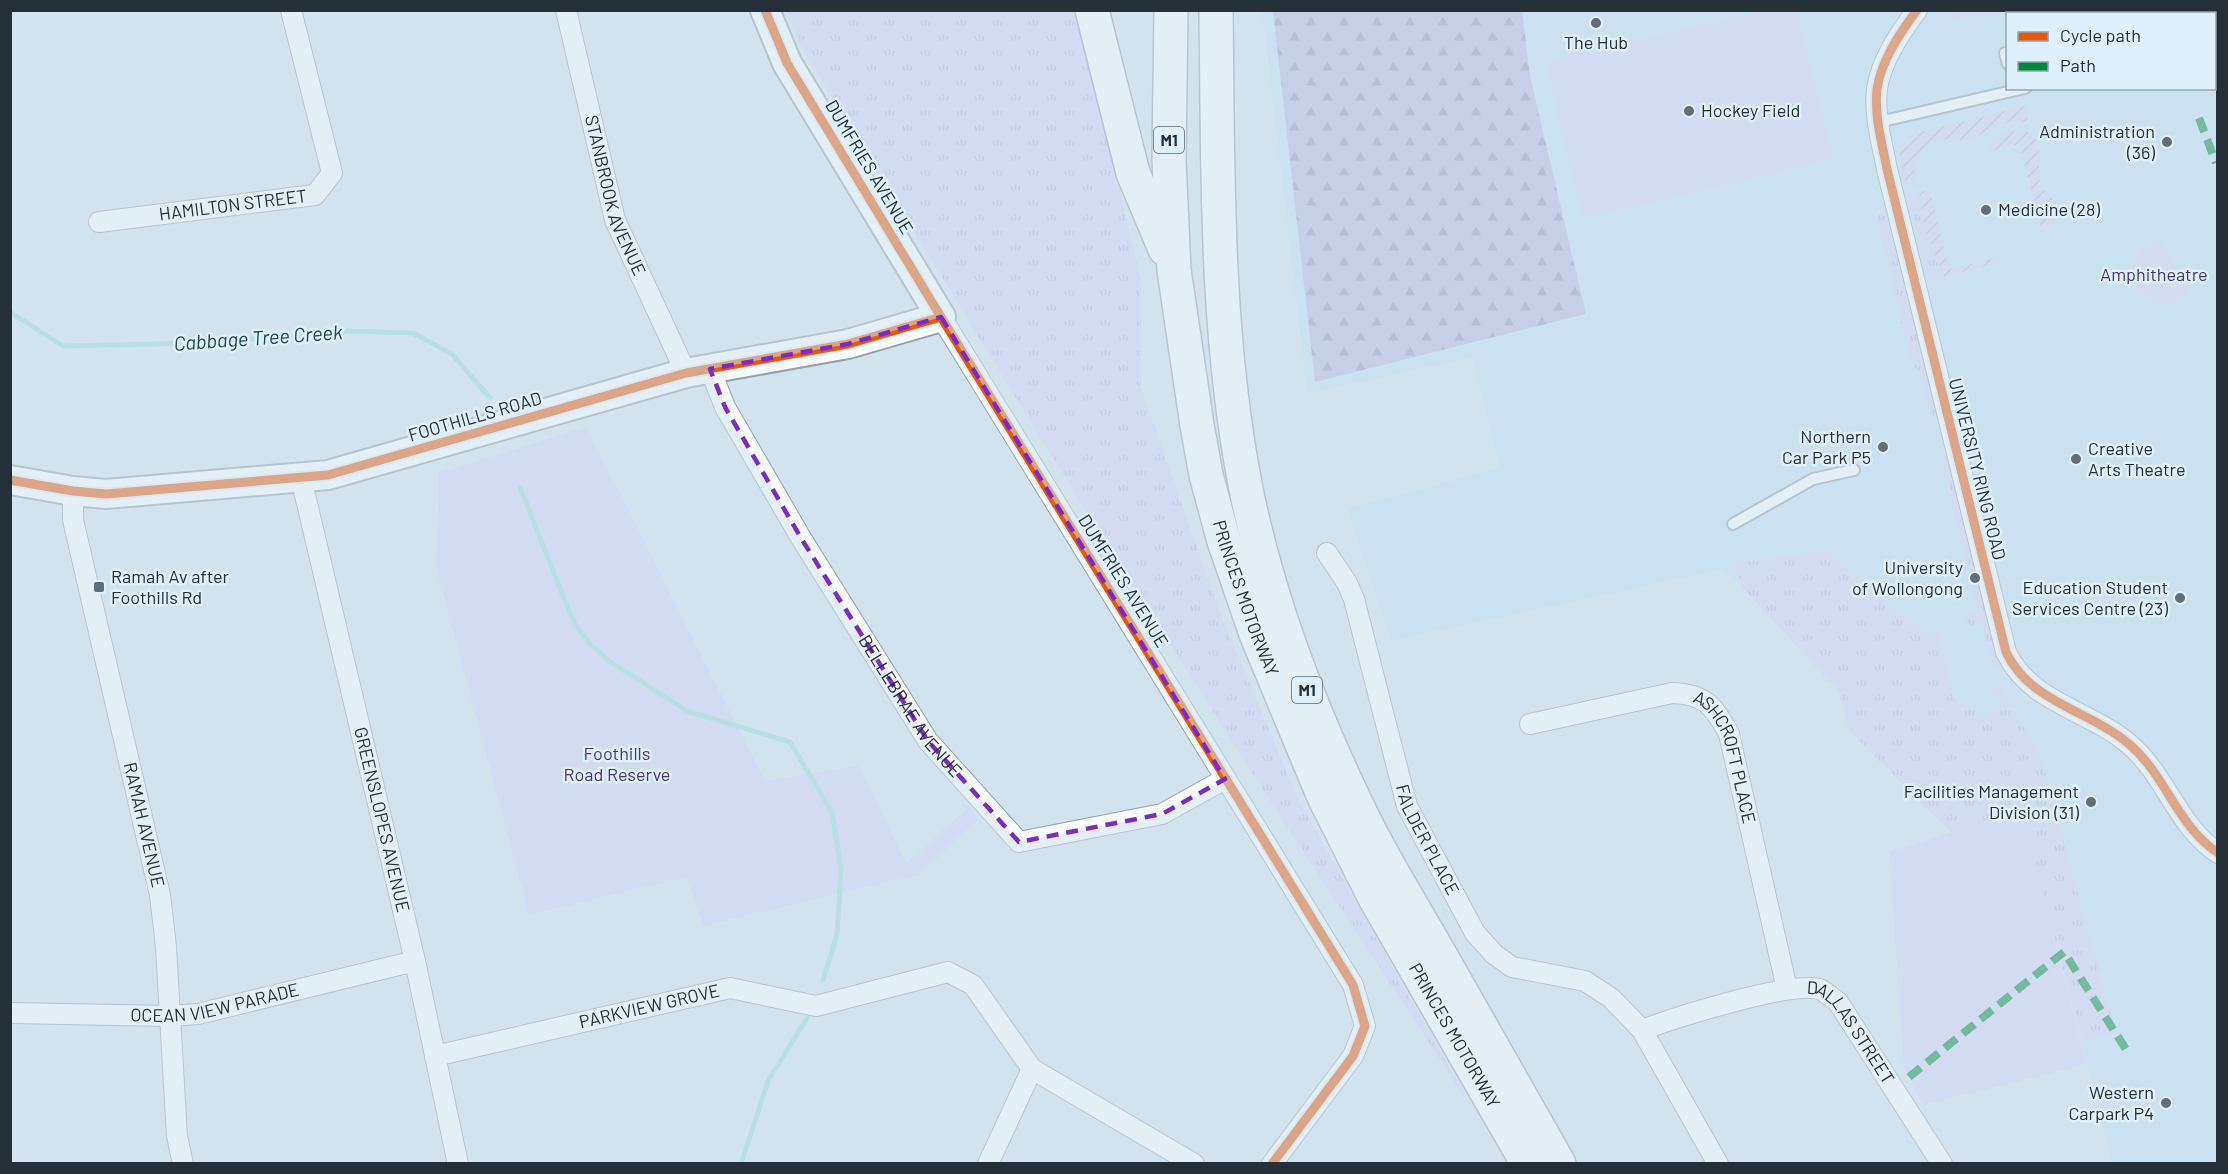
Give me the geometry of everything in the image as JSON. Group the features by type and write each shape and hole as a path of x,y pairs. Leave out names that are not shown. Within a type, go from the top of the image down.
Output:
{"highway":[{"path":"1092,10 1132,173 1174,270"},
{"name":"PRINCES MOTORWAY","path":"1171,10 1169,160 1174,270 1206,475 1224,541 1256,634 1324,797 1375,898 1528,1164"},
{"path":"1189,10 1195,36 1206,263 1218,383 1235,474 1266,570"},
{"name":"PRINCES MOTORWAY","path":"1216,10 1219,225 1226,337 1234,413 1245,484 1266,570 1291,648 1320,725 1365,822 1559,1164"}],"street":[{"name":"HAMILTON STREET","path":"99,222 315,195 332,173 291,10"},
{"name":"STANBROOK AVENUE","path":"566,10 615,220 698,371"},
{"name":"DUMFRIES AVENUE","path":"765,10 787,63 1353,985 1365,1026 1353,1056 1272,1164"},
{"name":"UNIVERSITY RING ROAD","path":"1917,10 1894,44 1879,81 1877,93 1879,122 1887,168 2006,652 2017,671 2038,692 2107,728 2138,751 2160,778 2191,829 2217,853"},
{"name":"UNIVERSITY RING ROAD","path":"1879,122 1898,66 1917,31 1933,10"},
{"name":"FOOTHILLS ROAD","path":"10,480 106,494 301,478 351,470 698,371 848,344 941,317"},
{"name":"BELLEBRAE AVENUE","path":"698,371 725,407 801,538 928,741 1019,842 1162,814 1225,779"},
{"name":"GREENSLOPES AVENUE","path":"301,478 415,961 458,1164"},
{"name":"RAMAH AVENUE","path":"74,491 73,520 160,895 166,947 177,1136 183,1164"},
{"name":"FALDER PLACE","path":"1327,553 1347,583 1354,599 1407,806 1475,933 1494,954 1512,967 1585,981 1611,998 1642,1030 1718,1164"},
{"name":"ASHCROFT PLACE","path":"1530,724 1672,693 1689,694 1705,700 1718,714 1729,734 1786,989"},
{"name":"OCEAN VIEW PARADE","path":"10,1013 169,1016 198,1014 415,961"},
{"name":"PARKVIEW GROVE","path":"435,1056 730,988 816,1006 948,972 972,985 1032,1069"},
{"name":"DALLAS STREET","path":"1642,1030 1666,1021 1786,989 1819,989 1838,1002 1942,1164"},
{"path":"988,1164 1032,1069 1194,1164"}],"lane":[{"path":"1879,122 2014,90"},
{"path":"1733,524 1813,478 1854,470"}],"highlighted area":[{"path":"941,317 1225,779 1162,814 1019,842 928,741 801,538 725,407 710,369 848,344"}],"shaded area":[{"name":"University of Wollongong","path":"1262,11 2217,11 2217,1163 2111,1163 2082,1041 2021,814 1951,832 1850,732 1838,691 1723,569 1391,641 1347,509 1499,468 1473,357 1307,394"}],"green space":[{"path":"1954,10 2028,11 2006,12 1947,20"},
{"path":"785,11 1077,11 1141,280 1141,388 1219,610 1298,799 1475,1113 1242,758 1046,447 804,52"},
{"path":"1273,11 1522,11 1530,76 1586,314 1315,382"},
{"name":"Hockey Field","path":"1762,11 1796,11 1833,159 1583,219 1545,62"},
{"path":"2025,106 2028,122 1997,125 1983,132 1971,142 1949,139 1930,143 1924,148 1917,161 1916,184 1907,189 1900,160 1900,146 1912,134"},
{"path":"2022,130 2030,133 2038,144 2040,183 2058,210 2053,223 2041,231 2020,144 1990,151 1988,146 2003,133"},
{"path":"1930,190 1949,269 2000,257 2001,262 1944,277 1924,228 1919,192"},
{"path":"1919,192 1927,237 1944,277 1928,281 1908,195"},
{"path":"1891,214 1939,418 1932,419 1920,375 1910,360 1877,216"},
{"name":"Amphitheatre","path":"2159,237 2188,294 2169,303 2160,303 2145,295 2132,279 2131,271 2137,256"},
{"name":"Foothills Road Reserve","path":"586,427 765,781 859,765 906,863 970,806 978,820 919,875 703,926 687,877 529,915 436,567 439,473"},
{"path":"1941,455 1950,458 2001,665 1994,671 1981,625 1972,626 1966,623 1967,614 1978,610"},
{"path":"1829,550 1900,614 1929,632 1939,632 1954,699 1987,716 2003,702 1990,687 2002,685 2043,765 2116,1033 2082,1041 2021,814 1951,832 1850,732 1838,691 1743,588 1734,563"},
{"path":"2021,814 2087,1064 1924,1105 1904,1068 1889,852 1951,832"}],"waterway":[{"name":"Cabbage Tree Creek","path":"10,312 63,346 203,343 349,331 413,333 452,354 490,398"},
{"name":"Cabbage Tree Creek","path":"520,487 575,624 590,644 609,661 687,711 790,742 832,812 841,870 837,935 823,980"},
{"name":"Cabbage Tree Creek","path":"741,1164 768,1081 807,1018"}],"marked path":[{"path":"2199,118 2216,163"},
{"path":"1909,1077 2064,952 2127,1051"}],"cycle path":[{"path":"765,10 787,63 1353,985 1365,1026 1353,1056 1272,1164"},
{"path":"1917,10 1898,38 1879,79 1876,99 1878,119 1887,169 2006,652 2017,669 2045,695 2113,732 2142,756 2192,829 2218,853"},
{"path":"10,480 106,494 328,475 686,373 848,344 941,317"}],"place":[{"name":"The Hub","path":"1596,23"},
{"name":"Hockey Field","path":"1689,111"},
{"name":"Administration (36)","path":"2167,142"},
{"name":"Medicine (28)","path":"1986,210"},
{"name":"Northern Car Park P5","path":"1883,447"},
{"name":"Creative Arts Theatre","path":"2076,459"},
{"name":"University of Wollongong","path":"1975,578"},
{"name":"Ramah Av after Foothills Rd","path":"99,587"},
{"name":"Education Student Services Centre (23)","path":"2180,598"},
{"name":"Facilities Management Division (31)","path":"2091,802"},
{"name":"Western Carpark P4","path":"2166,1103"}]}
